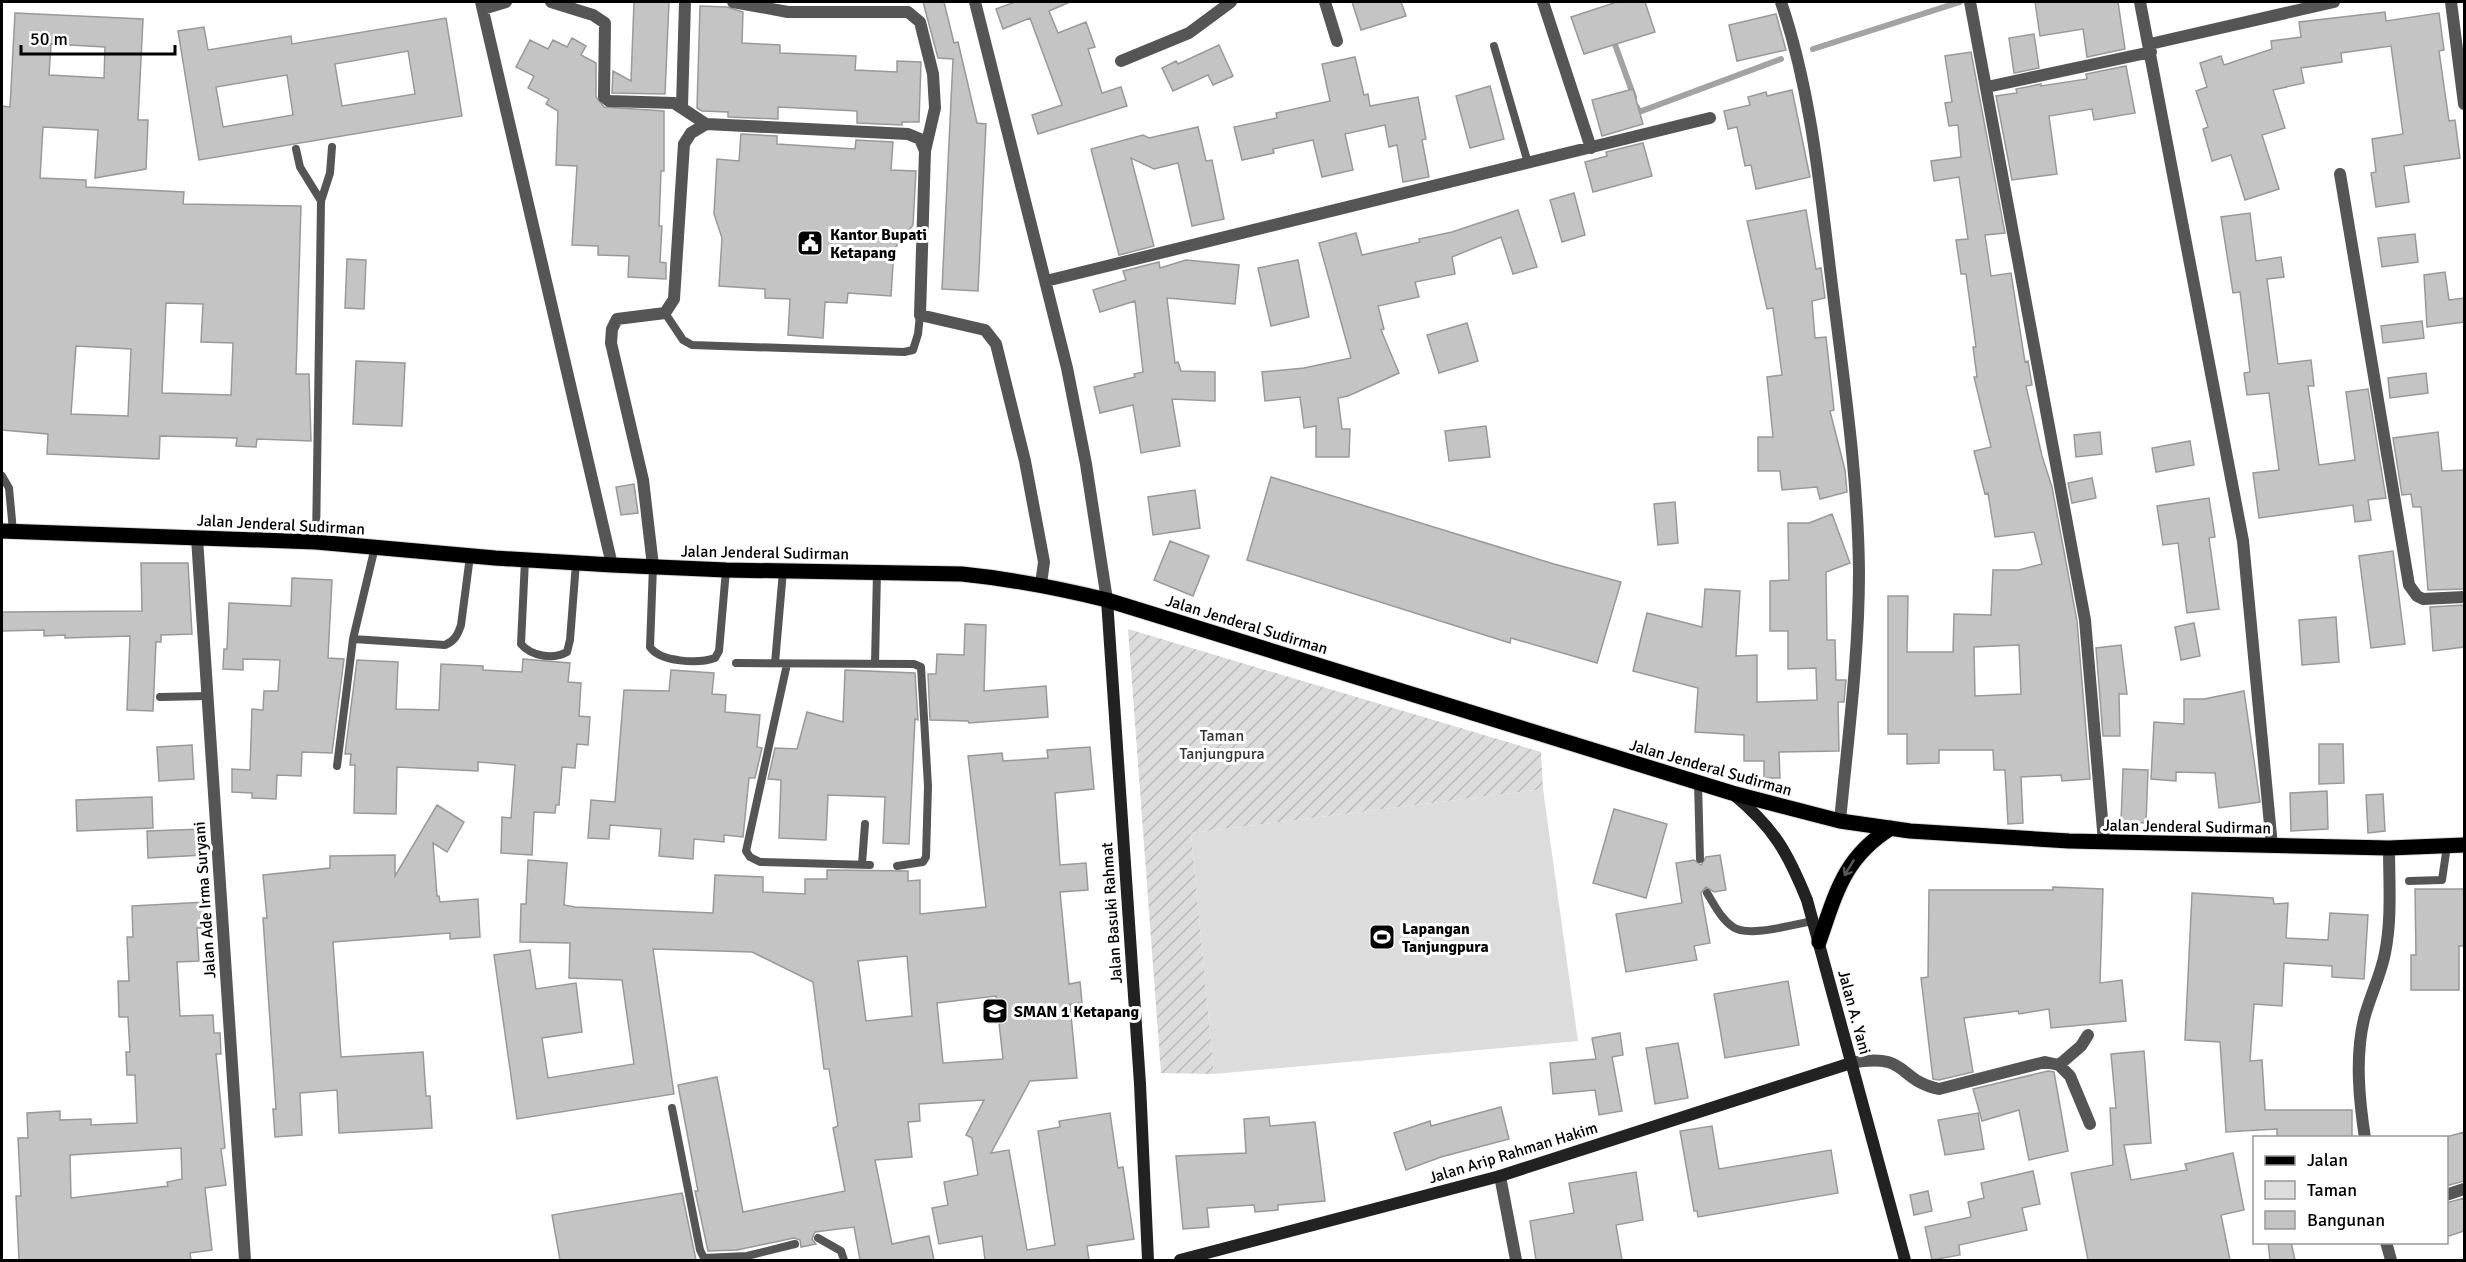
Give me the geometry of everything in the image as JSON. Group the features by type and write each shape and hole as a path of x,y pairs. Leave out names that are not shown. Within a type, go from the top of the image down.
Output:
{"main road":[{"name":"Jalan Jenderal Sudirman","path":"7,531 316,542 470,556 612,565 726,570 962,574 1041,584 1107,600 1698,783 1840,820 1891,828 2104,842 2389,848 2464,845"},
{"path":"1819,942 1834,897 1854,860 1864,847 1891,828"}],"street":[{"path":"506,2 482,5 612,565"},
{"path":"551,2 593,15 605,23 604,98 682,106 706,124"},
{"path":"682,106 685,2"},
{"path":"733,2 788,12 908,12 920,22 933,74 935,108 925,151 920,315 985,330 996,344 1025,461 1044,562 1041,584"},
{"path":"975,2 1046,281 1086,464 1107,600"},
{"path":"1121,61 1188,33 1231,2"},
{"path":"1325,2 1337,41"},
{"path":"1544,2 1591,148"},
{"path":"1781,2 1796,51 1816,150 1855,489 1859,572 1856,646 1840,820"},
{"path":"1970,2 2032,347 2085,620 2104,842"},
{"path":"2140,2 2151,48 2243,541 2272,846"},
{"path":"1987,87 2334,2"},
{"path":"2451,2 2464,104"},
{"path":"1046,281 1710,118"},
{"path":"653,566 643,480 611,343 612,329 617,319 665,313 674,298 684,144 691,133 706,124 908,134 920,139 925,151"},
{"path":"2340,174 2409,585 2416,596 2423,599 2464,597"},
{"name":"Jalan Ade Irma Suryani","path":"197,538 245,1260"},
{"name":"Jalan Basuki Rahmat","path":"1107,600 1140,1084 1148,1260"},
{"name":"Jalan A. Yani","path":"1732,793 1757,813 1785,850 1808,900 1905,1260"},
{"path":"2365,1136 2360,1053 2364,1021 2385,954 2389,928 2389,848"},
{"path":"2059,1065 2081,1046 2088,1035"},
{"path":"1851,1063 1872,1059 1888,1060 1902,1066 1923,1086 1939,1089 2045,1062 2059,1065 2070,1076 2090,1124"},
{"name":"Jalan Arip Rahman Hakim","path":"1180,1260 1500,1176 1851,1063"},
{"path":"1500,1176 1516,1260"},
{"path":"2448,1194 2464,1189"},
{"path":"2387,1244 2391,1260"}],"lane":[{"path":"1494,46 1528,163"},
{"path":"316,542 321,201 330,173 332,147"},
{"path":"296,149 300,167 321,201"},
{"path":"665,313 684,340 692,345 904,352 913,350 920,315"},
{"path":"2,476 9,488 7,531"},
{"path":"337,766 353,639 375,547"},
{"path":"353,639 445,645 451,643 458,635 461,625 470,556"},
{"path":"525,560 521,644 527,651 536,654 560,656 567,652 570,640 576,563"},
{"path":"653,566 650,647 655,654 664,658 707,661 715,658 718,651 726,570"},
{"path":"775,663 783,571"},
{"path":"875,664 877,572"},
{"path":"736,663 914,664 921,667 928,786 926,857 923,862 897,866"},
{"path":"787,664 746,851 750,857 760,862 866,864 865,824"},
{"path":"160,696 208,696"},
{"path":"1698,783 1700,859"},
{"path":"2409,881 2436,882 2442,880 2447,846"},
{"path":"1707,893 1723,918 1734,928 1743,931 1761,931 1813,921"},
{"path":"672,1108 700,1250 704,1258 748,1258 795,1244"},
{"path":"818,1238 841,1251 844,1260"}],"green space":[{"name":"Taman Tanjungpura","path":"1128,629 1541,752 1543,789 1191,833 1214,1074 1161,1073"},
{"name":"Lapangan Tanjungpura","path":"1543,789 1578,1041 1214,1074 1191,833"}],"building":[{"path":"634,2 669,2 665,94 612,93 613,71 631,81"},
{"path":"923,2 944,2 954,43 958,42 977,123 986,124 978,291 942,289 953,59 938,58"},
{"path":"1015,2 1070,2 1049,11 1058,33 1086,22 1095,47 1088,49 1102,93 1121,87 1127,106 1038,134 1032,115 1062,105 1030,18 1003,29 996,9"},
{"path":"1352,2 1401,2 1406,16 1361,30"},
{"path":"1617,2 1645,2 1655,32 1584,54 1571,17"},
{"path":"2035,2 2118,2 2125,49 2087,57 2083,29 2040,36"},
{"path":"700,6 727,7 743,12 742,43 780,45 780,53 856,56 855,70 897,72 897,61 921,62 919,122 902,122 902,125 857,123 857,111 778,107 778,119 728,117 728,112 702,111 697,108"},
{"path":"2385,12 2386,21 2439,13 2444,50 2439,51 2449,121 2455,120 2460,158 2404,166 2409,202 2376,207 2371,173 2376,172 2372,139 2403,134 2391,46 2341,53 2342,62 2301,68 2304,83 2273,90 2285,128 2262,135 2279,189 2245,200 2231,155 2212,161 2203,129 2208,127 2196,91 2207,87 2200,63 2221,56 2224,65 2272,49 2271,41 2301,37 2299,22"},
{"path":"15,13 143,19 138,120 148,120 146,169 95,178 98,130 43,127 40,178 86,180 86,187 184,192 183,204 301,206 296,374 309,374 311,441 257,439 256,447 236,446 237,438 160,436 159,459 47,454 48,434 2,430 2,106 10,107","holes":["51,44 105,47 104,78 49,75","166,303 203,304 201,342 233,343 231,395 162,393","76,346 131,349 128,416 71,414"]},
{"path":"1776,14 1786,50 1737,61 1729,25"},
{"path":"446,18 462,116 199,160 178,31 204,27 208,50 291,36 292,44","holes":["408,51 415,94 342,106 335,64","287,75 293,115 223,127 216,87"]},
{"path":"2034,34 2039,68 2014,73 2009,38"},
{"path":"572,38 586,46 581,55 596,63 596,97 604,107 664,111 664,171 661,171 659,226 662,226 660,262 666,263 666,279 628,277 629,256 598,255 598,246 572,245 577,166 556,165 558,111 546,104 549,99 528,88 534,76 516,67 530,40 548,49 553,40 567,47"},
{"path":"1219,45 1233,76 1213,85 1208,75 1173,91 1162,68 1176,61 1178,64"},
{"path":"1971,52 2005,233 1985,235 1991,276 2011,273 2025,362 2028,361 2032,385 2026,386 2042,456 2052,487 2077,621 2090,779 2062,781 2061,775 2021,777 2023,823 2008,824 2005,770 1994,770 1993,750 1939,750 1939,763 1907,764 1907,734 1888,734 1888,596 1908,596 1907,652 1953,652 1954,614 1991,615 1993,570 2019,570 2042,564 2034,532 1995,537 1988,493 1985,494 1974,451 1991,447 1974,377 1977,377 1973,347 1976,347 1966,274 1961,274 1956,240 1968,239 1959,177 1934,181 1931,161 1961,157 1958,125 1949,126 1945,103 1952,102 1945,56","holes":["2019,645 2021,694 1975,696 1974,647"]},
{"path":"1355,57 1364,95 1368,94 1370,106 1418,97 1426,139 1422,140 1429,177 1403,182 1397,145 1389,147 1385,125 1345,134 1353,170 1322,177 1313,140 1273,149 1274,153 1242,160 1234,127 1277,118 1276,113 1330,101 1322,64"},
{"path":"2126,66 2135,113 2094,120 2092,109 2049,116 2057,174 2012,180 1996,96 2017,93 2016,89 2041,84 2041,86 2087,79 2086,74"},
{"path":"1490,86 1504,139 1470,148 1456,96"},
{"path":"1633,89 1643,124 1602,136 1592,100"},
{"path":"1792,90 1810,177 1756,189 1751,165 1745,166 1737,127 1728,129 1724,111 1750,105 1748,97 1766,92 1767,96"},
{"path":"1198,127 1206,161 1212,160 1224,219 1192,226 1178,163 1154,169 1131,158 1154,246 1119,255 1091,149 1143,135 1149,138"},
{"name":"Kantor Bupati Ketapang","path":"741,134 777,136 777,144 855,149 856,140 893,142 891,170 916,171 913,225 894,249 891,296 848,293 847,303 825,302 823,338 788,335 790,299 765,298 765,289 719,286 722,238 714,214 717,159 739,161"},
{"path":"1643,143 1652,176 1593,192 1585,162 1607,156 1606,152"},
{"path":"1574,193 1585,235 1562,242 1550,200"},
{"path":"1518,210 1537,267 1513,274 1501,237 1452,257 1455,274 1415,282 1419,297 1378,306 1384,329 1381,330 1399,373 1348,396 1338,398 1342,429 1350,429 1349,457 1316,457 1316,426 1304,428 1300,397 1265,401 1262,372 1304,368 1351,358 1319,243 1356,233 1362,255 1420,242 1419,239 1452,232"},
{"path":"1806,210 1816,269 1821,268 1825,298 1812,301 1815,338 1826,337 1834,410 1830,411 1845,470 1847,492 1820,499 1817,487 1782,490 1780,471 1758,471 1758,437 1773,437 1767,377 1782,375 1773,308 1767,309 1747,221"},
{"path":"2250,213 2256,261 2281,257 2284,277 2267,279 2278,364 2311,360 2314,386 2308,386 2319,465 2355,460 2346,392 2368,389 2386,498 2368,500 2371,520 2355,522 2353,505 2259,518 2253,473 2279,470 2269,393 2247,395 2244,373 2250,372 2240,292 2233,293 2221,217"},
{"path":"2415,234 2418,262 2382,267 2378,238"},
{"path":"347,259 366,260 364,309 345,308"},
{"path":"1186,260 1239,265 1235,304 1167,298 1175,363 1178,362 1181,371 1215,372 1215,401 1172,399 1180,446 1141,453 1133,405 1100,413 1094,387 1135,377 1134,374 1143,372 1135,301 1100,312 1093,290 1126,280 1123,271 1159,262 1160,268"},
{"path":"1298,260 1309,317 1271,326 1258,268"},
{"path":"2445,272 2449,300 2464,298 2464,322 2427,327 2424,275"},
{"path":"2422,321 2424,338 2383,343 2381,326"},
{"path":"1467,323 1478,361 1439,373 1427,335"},
{"path":"356,361 405,363 402,426 353,424"},
{"path":"2426,373 2428,393 2390,398 2388,378"},
{"path":"1486,426 1490,457 1449,461 1445,431"},
{"path":"2100,432 2102,454 2076,457 2074,435"},
{"path":"2438,432 2442,471 2464,470 2464,589 2428,590 2421,507 2413,507 2411,494 2402,495 2393,438"},
{"path":"2190,441 2194,465 2156,472 2152,448"},
{"path":"1271,477 1554,564 1621,582 1597,663 1511,638 1510,643 1247,560"},
{"path":"2092,478 2096,498 2072,503 2068,483"},
{"path":"634,484 638,513 621,515 616,487"},
{"path":"1195,490 1200,528 1153,535 1148,497"},
{"path":"2209,498 2215,537 2209,538 2219,609 2187,613 2178,543 2163,545 2157,506"},
{"path":"1675,502 1678,543 1658,545 1654,504"},
{"path":"1832,514 1850,563 1826,572 1827,640 1835,640 1836,680 1846,680 1844,702 1838,702 1839,751 1779,752 1780,778 1764,778 1764,761 1744,761 1744,735 1695,732 1698,688 1633,671 1647,613 1702,627 1705,589 1740,591 1736,656 1757,655 1757,702 1817,700 1816,668 1788,669 1788,631 1770,631 1770,581 1789,580 1788,523 1809,523"},
{"path":"1170,541 1209,556 1193,596 1154,580"},
{"path":"2393,551 2405,644 2371,648 2359,556"},
{"path":"141,563 188,563 192,634 161,635 161,642 156,642 153,711 127,710 130,636 65,638 65,635 44,636 44,630 2,631 2,612 142,611"},
{"path":"292,578 332,580 328,658 344,659 332,753 302,752 301,776 277,775 276,799 252,798 252,793 232,792 232,769 250,770 252,709 263,710 264,691 278,691 280,660 243,659 243,670 223,669 224,649 227,649 229,603 291,606"},
{"path":"2464,605 2464,647 2433,651 2430,607"},
{"path":"2336,617 2339,662 2302,665 2299,620"},
{"path":"2194,623 2200,656 2181,660 2175,627"},
{"path":"965,624 986,625 984,691 1046,686 1048,717 969,723 968,721 930,720 928,674 936,674 937,654 964,655"},
{"path":"2121,645 2127,694 2119,694 2120,736 2103,736 2096,648"},
{"path":"523,659 570,663 568,682 581,683 579,716 590,717 588,745 577,744 575,768 562,767 559,805 556,805 555,813 534,812 532,855 501,853 502,817 511,818 515,765 478,762 478,771 397,767 396,814 354,813 355,765 350,765 351,754 345,754 357,660 398,662 396,709 439,710 441,664 483,666 483,670 522,672"},
{"path":"671,670 714,673 712,694 726,695 725,712 760,715 757,747 762,748 755,778 749,778 743,837 724,835 724,842 694,839 693,859 659,856 661,829 610,825 609,839 588,838 591,800 615,802 624,690 669,691"},
{"path":"845,670 915,673 918,720 915,719 909,844 883,843 885,797 828,795 826,840 779,838 781,780 768,779 775,748 797,749 807,712 843,722"},
{"path":"2244,691 2260,802 2219,808 2215,773 2176,772 2176,781 2151,779 2154,722 2184,724 2184,699 2204,699"},
{"path":"2319,744 2343,744 2344,783 2319,784"},
{"path":"192,745 194,779 159,781 157,747"},
{"path":"1090,747 1094,789 1055,793 1060,865 1086,863 1088,890 1060,892 1069,984 1080,982 1082,1003 1070,1004 1077,1078 1030,1081 991,1153 1009,1150 1027,1250 1055,1245 1038,1131 1060,1127 1059,1121 1110,1113 1118,1168 1123,1167 1134,1239 1087,1246 1089,1260 985,1260 982,1236 939,1244 932,1208 948,1205 944,1182 978,1175 972,1138 966,1135 984,1100 919,1104 920,1121 908,1122 912,1157 875,1160 892,1244 929,1236 934,1260 860,1260 854,1227 815,1232 812,1239 816,1244 801,1247 800,1240 794,1238 737,1250 708,1251 695,1191 698,1191 678,1085 717,1077 743,1212 845,1191 833,1128 838,1126 829,1069 824,1069 813,982 752,952 653,949 674,1094 517,1119 494,955 530,950 536,989 576,983 582,1032 542,1038 548,1078 634,1064 622,980 569,978 570,943 520,942 521,904 526,904 528,860 567,863 564,905 575,907 713,913 715,875 763,877 763,892 805,894 805,879 827,879 827,870 908,871 908,881 920,880 920,914 986,907 968,756 1002,753 1003,761 1048,758 1047,750","holes":["907,956 912,1016 866,1021 858,961","996,996 1003,1059 943,1063 937,1003"]},
{"path":"2123,769 2148,770 2146,823 2121,822"},
{"path":"2327,791 2328,829 2291,831 2290,793"},
{"path":"2383,794 2385,831 2368,833 2366,795"},
{"path":"152,797 153,828 77,831 76,800"},
{"path":"437,805 464,822 447,852 433,843 437,896 440,902 478,899 480,937 450,939 450,933 333,942 341,1057 423,1052 426,1096 430,1096 432,1128 339,1133 337,1090 300,1093 302,1135 275,1137 273,1109 276,1109 263,918 267,918 263,875 330,868 330,856 395,855 395,876"},
{"path":"1614,809 1667,824 1646,898 1593,883"},
{"path":"204,829 205,855 148,858 147,831"},
{"path":"1720,855 1726,890 1714,892 1706,887 1701,893 1710,943 1694,946 1697,960 1626,972 1616,914 1682,903 1676,863 1694,860 1701,865 1706,857"},
{"path":"2053,887 2103,889 2100,983 2122,980 2126,1021 2051,1028 2049,1009 2019,1014 2018,1011 1964,1018 1973,1072 1939,1080 1933,1079 1921,978 1928,977 1929,890 2053,890"},
{"path":"2415,889 2464,889 2464,946 2459,946 2459,990 2411,990 2411,955 2416,955"},
{"path":"2192,893 2273,898 2274,904 2288,903 2286,938 2328,940 2330,913 2368,915 2364,979 2332,977 2332,966 2284,963 2282,1006 2254,1004 2250,1061 2262,1060 2265,1110 2352,1110 2352,1136 2277,1136 2277,1129 2226,1132 2220,1042 2185,1040"},
{"path":"206,902 207,928 197,928 199,961 177,962 180,1016 213,1015 214,1033 220,1033 221,1054 216,1054 225,1148 221,1149 226,1185 205,1188 212,1250 190,1253 191,1260 19,1260 16,1196 21,1196 18,1138 28,1138 27,1113 60,1111 60,1120 91,1119 91,1125 137,1123 135,1075 127,1075 126,1052 130,1052 128,1017 119,1017 118,981 129,981 127,937 133,937 132,906","holes":["181,1148 182,1179 167,1182 168,1186 71,1198 70,1155"]},
{"path":"1788,981 1799,1045 1725,1058 1714,994"},
{"path":"1620,1033 1623,1055 1612,1057 1622,1111 1599,1115 1595,1090 1553,1094 1550,1063 1596,1059 1592,1038"},
{"path":"1678,1043 1688,1098 1655,1104 1646,1048"},
{"path":"2144,1051 2151,1143 2124,1145 2131,1180 2187,1170 2185,1164 2233,1153 2244,1210 2221,1215 2230,1260 2088,1260 2071,1173 2113,1165 2110,1108 2116,1108 2111,1054"},
{"path":"2048,1071 2054,1072 2068,1151 2029,1160 2019,1110 1982,1121 1973,1089"},
{"path":"1501,1107 1509,1139 1441,1157 1406,1170 1394,1133 1430,1121 1431,1126"},
{"path":"1978,1113 1984,1149 1945,1155 1938,1120"},
{"path":"1269,1117 1270,1126 1315,1122 1325,1201 1278,1205 1278,1210 1255,1212 1254,1205 1207,1208 1209,1227 1183,1229 1176,1156 1246,1153 1244,1119"},
{"path":"1712,1126 1719,1169 1831,1150 1838,1193 1698,1217 1697,1211 1694,1211 1680,1131"},
{"path":"2464,1132 2464,1181 2448,1185 2448,1136"},
{"path":"2033,1171 2040,1204 2022,1208 2027,1230 1959,1245 1960,1255 1932,1260 1925,1227 1971,1217 1968,1202 1984,1198 1981,1183"},
{"path":"1636,1172 1643,1220 1616,1225 1622,1260 1536,1260 1530,1221 1574,1213 1569,1183"},
{"path":"1928,1191 1932,1211 1914,1215 1910,1195"},
{"path":"682,1193 696,1260 560,1260 552,1215"},
{"path":"2464,1198 2464,1231 2448,1236 2448,1202"},
{"path":"2268,1244 2291,1244 2295,1260 2270,1260"}],"waterway":[{"path":"1813,49 1960,2"},
{"path":"1613,39 1634,97"},
{"path":"1637,107 1639,112 1781,59"}],"place":[{"name":"Kantor Bupati Ketapang","path":"810,243"},
{"name":"Lapangan Tanjungpura","path":"1382,937"},
{"name":"SMAN 1 Ketapang","path":"995,1011"}]}
